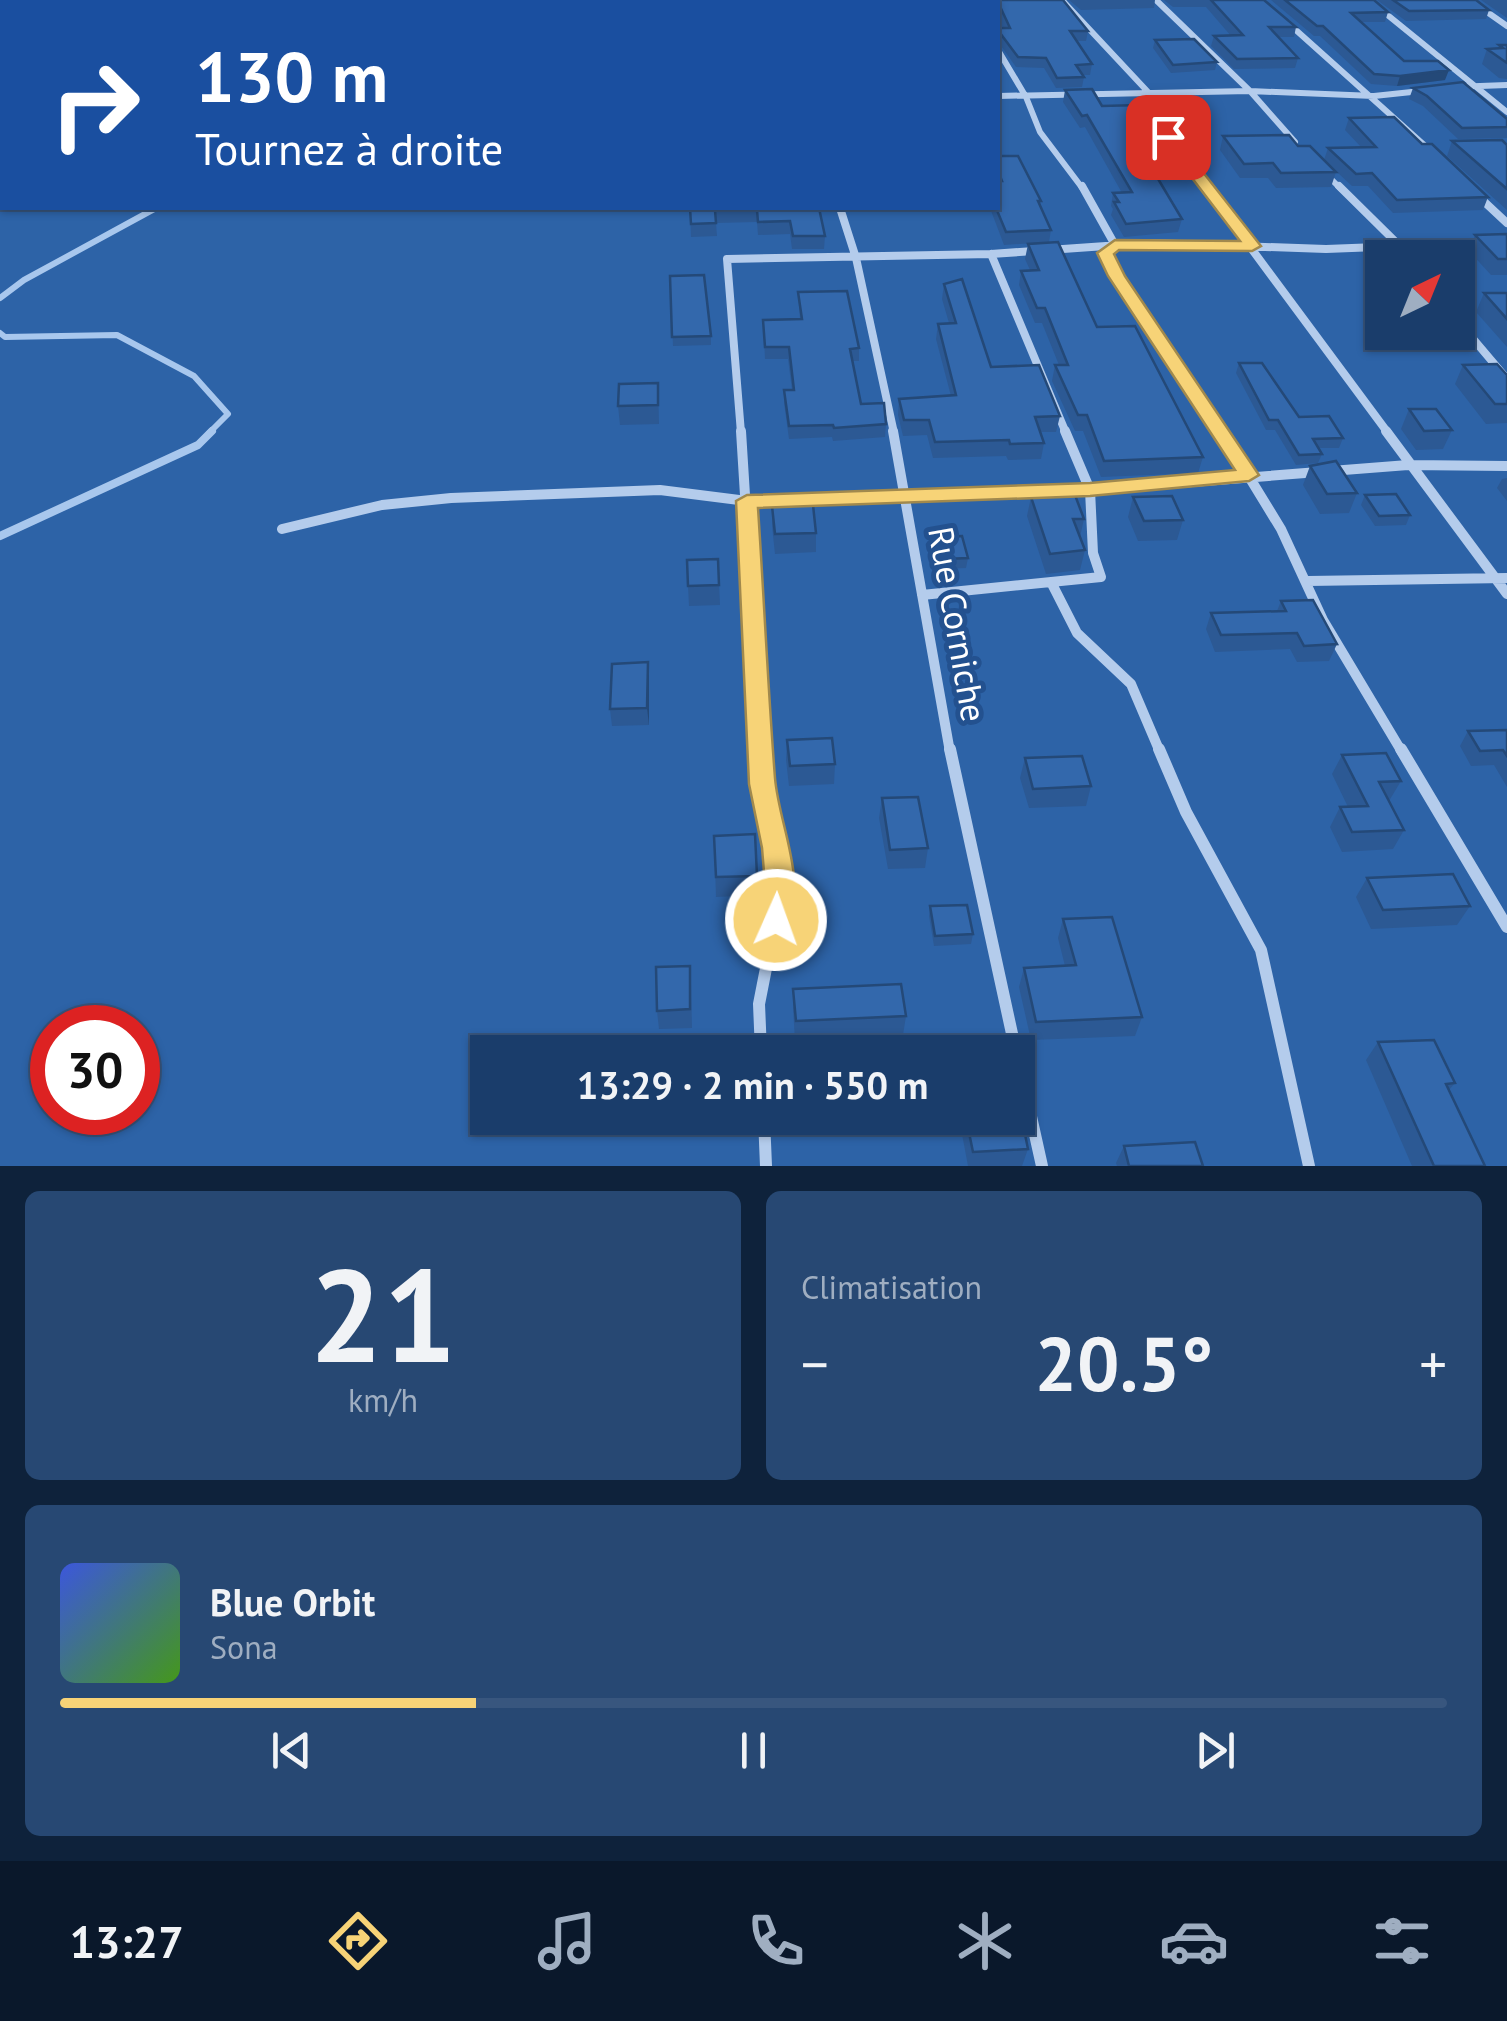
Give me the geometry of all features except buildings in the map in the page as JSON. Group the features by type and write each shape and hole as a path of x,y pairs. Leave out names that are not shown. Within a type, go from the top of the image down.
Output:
{"street":[{"path":"1062,0 1148,92 1153,115 1507,594"},
{"path":"1156,0 1250,92 1301,150"},
{"path":"1369,0 1507,112"},
{"path":"1470,0 1507,26"},
{"path":"1275,12 1374,96 1441,160"},
{"path":"1000,53 1026,97 1040,132 1078,179 1115,245"},
{"path":"1452,87 1507,84"},
{"path":"1000,96 1148,92 1374,96 1432,89"},
{"path":"1314,163 1397,240"},
{"path":"1467,185 1507,223"},
{"name":"Rue Corniche","path":"841,210 856,258 907,494 960,798 1013,1035"},
{"path":"1475,243 1507,242"},
{"path":"1115,245 1106,253 1116,276 1249,475 1308,581 1323,620 1507,927"},
{"path":"761,1035 760,1004 780,897 776,848 762,784 747,501 726,258 991,254 1115,245 1365,246"},
{"path":"922,596 1100,577 1093,552 1090,490 991,254"},
{"path":"1475,341 1507,380"},
{"path":"282,530 382,505 451,498 660,490 747,501 1090,490 1408,465 1507,466"},
{"path":"1308,581 1507,578"},
{"path":"1052,582 1076,633 1130,684 1186,812 1262,950 1309,1166"},
{"path":"765,1135 766,1166"},
{"name":"Rue Corniche","path":"1035,1135 1042,1166"}],"shaded area":[{"path":"1000,0 1507,0 1507,1166 0,1166 0,210 1000,210"}],"waterway":[{"path":"0,298 24,280 152,210"},
{"path":"0,333 5,337 117,335 194,376 228,414 209,433"},
{"path":"0,536 198,445 212,431"}],"route":[{"path":"776,920 780,897 776,848 762,784 747,501 1090,490 1249,475 1160,337 1132,301 1106,253 1115,245 1252,246 1168,137"}]}
